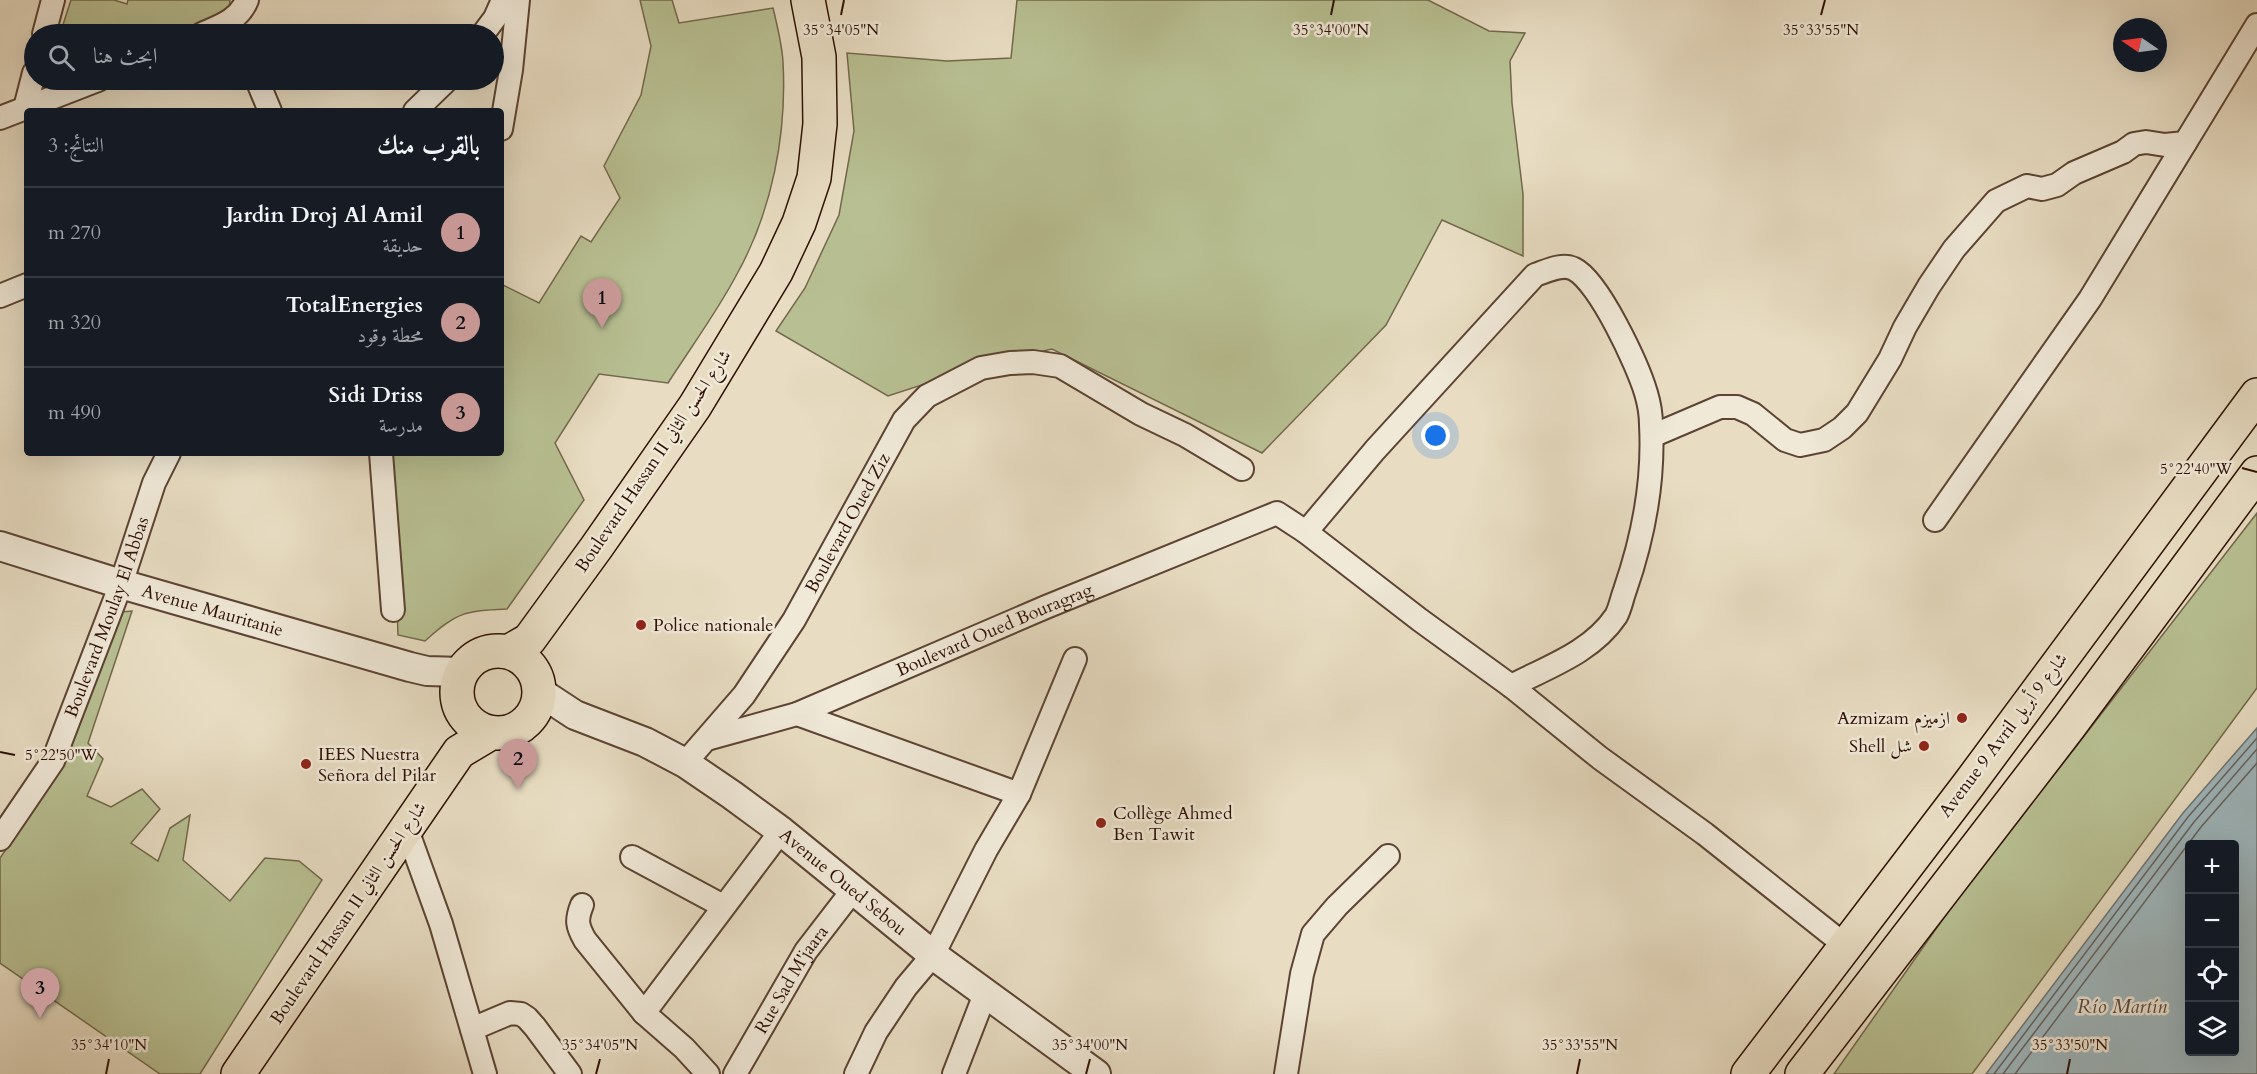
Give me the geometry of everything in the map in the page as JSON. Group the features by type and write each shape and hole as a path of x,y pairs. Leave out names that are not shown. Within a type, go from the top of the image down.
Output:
{"main road":[{"name":"Boulevard Hassan II شارع الحسن الثاني","path":"528,672 596,548 695,406 776,272 799,223 814,178 820,124 819,57 808,0"},
{"name":"Avenue 9 Avril شارع 9 أبريل","path":"1748,1074 2257,395"},
{"path":"1802,1074 2076,717 2257,473"},
{"path":"459,752 460,693 470,662 482,654 495,651 528,672 524,726 507,734 489,734 473,726 460,693"},
{"name":"Boulevard Hassan II شارع الحسن الثاني","path":"238,1074 459,752 489,734"}],"street":[{"path":"47,24 53,0"},
{"path":"233,24 247,0"},
{"path":"490,24 503,0"},
{"path":"504,111 518,0"},
{"path":"1935,520 2090,299 2257,26"},
{"path":"9,112 24,89"},
{"path":"34,108 71,102 86,90"},
{"path":"261,90 269,108"},
{"path":"418,108 437,90"},
{"path":"9,112 24,110"},
{"path":"1652,436 1720,407 1737,407 1753,414 1785,440 1800,444 1824,440 1842,428 1857,413 1942,267 1954,249 1996,201 2027,186 2042,189 2057,185 2074,173 2124,152 2134,144 2185,143"},
{"path":"1511,686 1570,656 1593,641 1617,615 1640,537 1650,476 1652,436 1647,394 1598,292 1575,269 1562,266 1535,275 1375,450 1306,532 1420,620 1511,686 1600,758 1705,834 1846,946"},
{"path":"0,296 24,286"},
{"name":"Boulevard Oued Ziz","path":"685,763 744,695 794,621 904,420 927,396 981,368 1033,362 1060,366 1141,414 1185,435 1242,469"},
{"name":"Boulevard Moulay El Abbas","path":"0,839 53,761 121,584 154,483 168,456"},
{"path":"381,456 393,610"},
{"name":"Boulevard Oued Bouragrag","path":"707,739 797,714 1046,607 1277,513 1306,532"},
{"name":"Avenue Mauritanie","path":"0,546 121,584 427,671 460,693"},
{"path":"856,1074 876,1032 906,987 933,955 986,850 1019,794 1075,659"},
{"name":"Avenue Oued Sebou","path":"528,672 575,716 645,742 685,763 781,831 933,955 1079,1068"},
{"path":"797,714 1019,794"},
{"path":"406,827 441,924 485,1074"},
{"path":"644,1013 781,831"},
{"path":"1286,1074 1302,974 1313,934 1337,906 1388,856"},
{"path":"632,857 723,906"},
{"name":"Rue Sad M'jaara","path":"735,1074 806,951 853,890"},
{"path":"582,905 577,916 577,926 585,940 644,1013 684,1048 708,1074"},
{"path":"954,1074 985,994"},
{"path":"472,1029 510,1013 521,1014 535,1026 570,1074"}],"green space":[{"path":"71,0 114,0 127,4 128,0 230,0 228,17 209,24 63,24"},
{"path":"640,0 672,0 679,23 773,8 782,55 784,89 782,117 775,171 760,224 749,250 712,316 668,383 599,374 555,443 584,500 507,609 462,615 445,624 425,641 398,635 392,456 504,456 504,286 539,303 581,236 591,242 620,198 604,166 641,95 651,46"},
{"path":"1017,0 1428,0 1489,31 1525,33 1510,61 1512,103 1523,194 1523,256 1442,220 1386,325 1262,453 1052,349 989,363 888,396 776,331 805,288 839,215 854,131 847,53 947,61 1011,58"},
{"path":"2257,513 2257,688 1972,1074 1834,1074 1950,909"},
{"path":"132,611 88,743 103,759 87,796 111,807 142,789 160,809 131,843 158,861 170,828 190,815 183,860 230,901 265,858 299,861 322,880 200,1074 160,1074 0,963 0,858 60,771 120,612"}],"water":[{"name":"Río Martín","path":"2257,728 2257,1074 1986,1074 2183,813"}],"place":[{"name":"Jardin Droj Al Amil","path":"602,328"},
{"name":"Police nationale","path":"641,625"},
{"name":"Azmizam ازميزم","path":"1962,718"},
{"name":"Shell شل","path":"1924,746"},
{"name":"IEES Nuestra Señora del Pilar","path":"306,764"},
{"name":"TotalEnergies","path":"518,789"},
{"name":"Collège Ahmed Ben Tawit","path":"1101,823"},
{"name":"Sidi Driss","path":"40,1018"}]}
